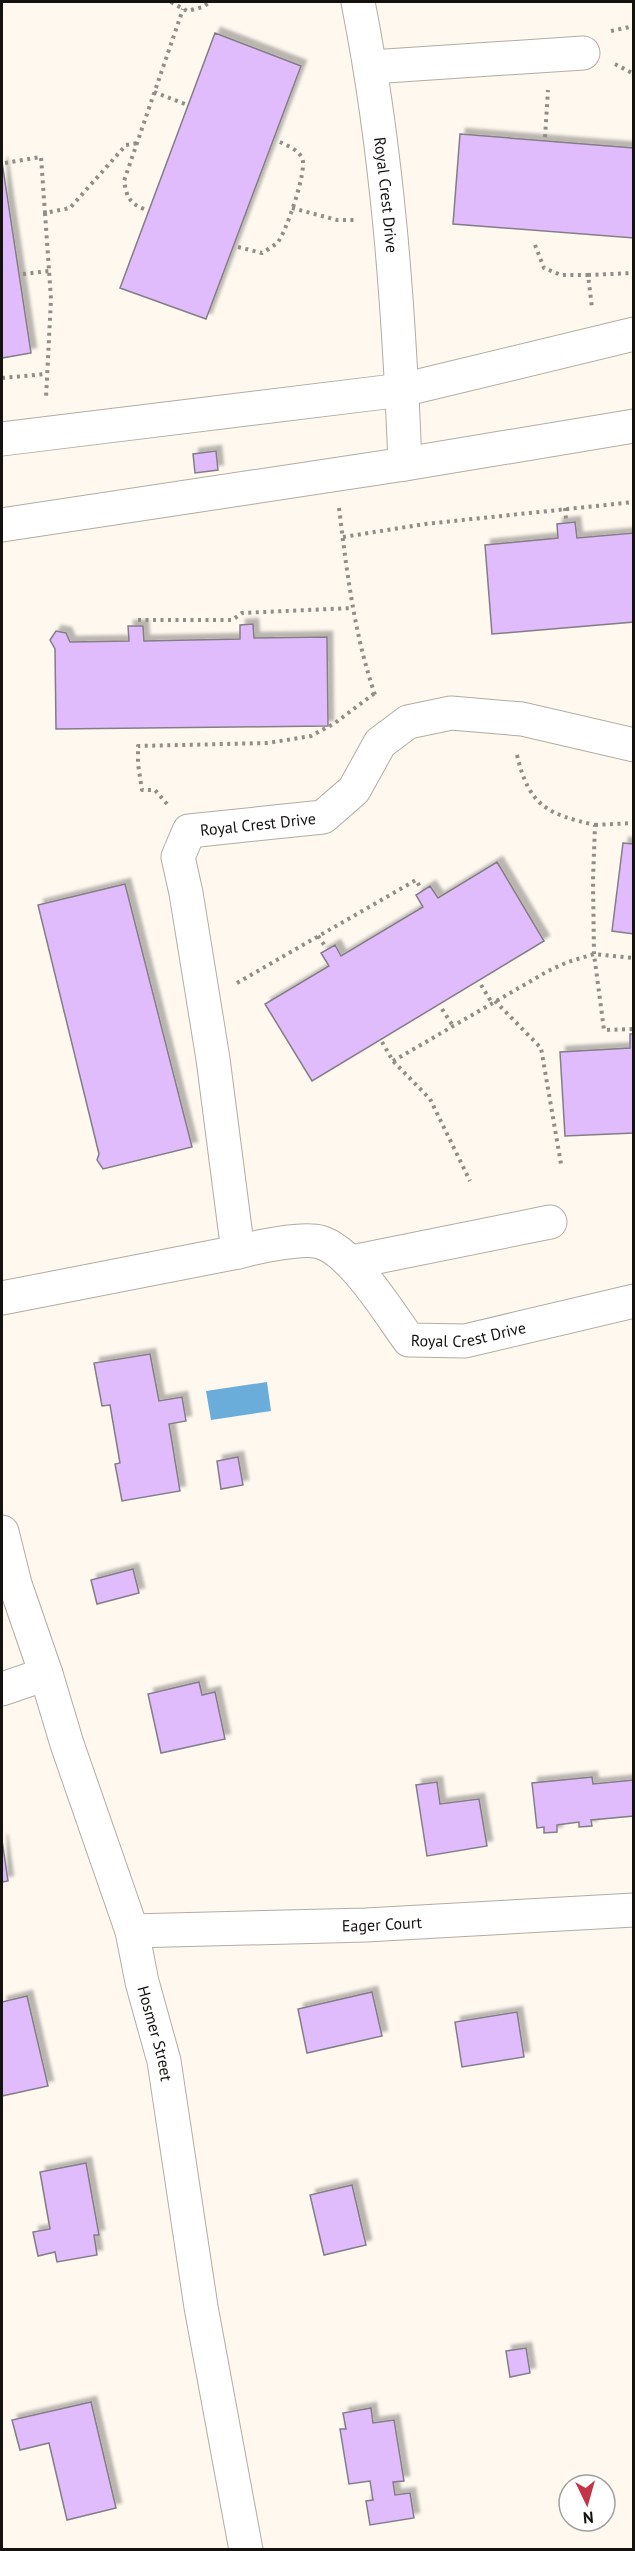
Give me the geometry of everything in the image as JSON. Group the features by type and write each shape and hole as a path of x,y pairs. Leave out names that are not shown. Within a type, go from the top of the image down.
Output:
{"street":[{"name":"Royal Crest Drive","path":"358,2 371,68 384,171 402,390 405,464"},
{"path":"371,68 583,53"},
{"path":"2,439 402,390 633,334"},
{"path":"2,525 336,475 633,426"},
{"name":"Royal Crest Drive","path":"238,1252 213,1059 186,892 178,857 189,831 323,817 354,790 380,743 408,722 451,713 522,719 633,745"},
{"path":"352,1262 550,1222"},
{"name":"Royal Crest Drive","path":"2,1298 270,1244 320,1242 352,1262 409,1340 465,1341 633,1301"},
{"name":"Hosmer Street","path":"2,1532 15,1584 67,1744 132,1931 142,1982 164,2061 201,2307 246,2550"},
{"path":"2,1689 46,1674"},
{"name":"Eager Court","path":"132,1931 366,1925 633,1910"}],"path":[{"path":"171,2 183,9 195,10 210,2"},
{"path":"144,210 132,204 127,196 124,181 183,9"},
{"path":"154,92 185,104"},
{"path":"545,137 549,102"},
{"path":"238,247 262,253 278,242 292,208 305,170 303,159 296,149 276,140"},
{"path":"45,213 70,208 126,145 138,143"},
{"path":"5,163 41,157 51,299 46,401"},
{"path":"292,208 338,220"},
{"path":"536,245 544,268 561,275 633,273"},
{"path":"23,274 49,271"},
{"path":"588,275 592,312"},
{"path":"2,378 46,374"},
{"path":"336,475 352,608 362,657 392,734"},
{"path":"343,537 425,524 633,502"},
{"path":"565,508 566,519"},
{"path":"138,620 232,620 242,613 352,608"},
{"path":"189,831 155,790 142,790 138,746 268,743 311,736 335,723 375,693"},
{"path":"522,719 516,751 522,778 530,794 549,812 595,825 633,823"},
{"path":"595,825 594,954 604,1030 633,1029"},
{"path":"243,978 416,880 420,887"},
{"path":"318,936 324,946"},
{"path":"393,1061 548,971 594,954 633,958"},
{"path":"481,985 494,1002 541,1048 561,1164"},
{"path":"442,1009 453,1026"},
{"path":"382,1042 393,1061 430,1099 470,1181"}],"water":[{"path":"267,1382 271,1411 211,1420 206,1391"}],"building":[{"path":"215,33 301,66 206,319 120,288"},
{"path":"460,134 634,148 634,238 453,224"},
{"path":"2,162 31,353 2,358"},
{"path":"216,451 218,470 195,473 193,454"},
{"path":"575,522 577,538 634,533 634,622 492,634 485,545 558,538 557,524"},
{"path":"253,624 254,638 327,637 328,726 56,729 55,649 50,640 56,631 66,633 70,642 129,641 128,626 143,626 144,641 240,639 240,625"},
{"path":"623,843 634,844 634,934 612,931"},
{"path":"497,862 544,941 312,1081 265,1004 329,966 321,953 335,945 341,956 423,907 416,895 430,886 438,898"},
{"path":"125,884 192,1147 103,1169 97,1160 99,1154 38,905"},
{"path":"630,1034 634,1034 634,1133 565,1136 560,1052 630,1048"},
{"path":"150,1354 159,1401 182,1397 186,1421 169,1424 180,1491 122,1501 115,1464 120,1463 110,1405 102,1406 94,1363"},
{"path":"238,1457 243,1485 221,1489 217,1461"},
{"path":"133,1569 139,1593 97,1604 91,1580"},
{"path":"199,1682 202,1695 215,1692 225,1739 161,1753 148,1694"},
{"path":"592,1777 593,1784 634,1780 634,1816 591,1820 592,1826 579,1827 579,1822 557,1825 557,1832 544,1833 544,1827 537,1828 532,1783"},
{"path":"437,1782 440,1804 479,1799 487,1846 427,1856 416,1785"},
{"path":"2,1840 8,1881 2,1882"},
{"path":"372,1992 382,2036 307,2053 298,2009"},
{"path":"27,1996 48,2086 2,2096 2,2002"},
{"path":"517,2012 524,2057 462,2067 455,2022"},
{"path":"86,2163 99,2235 94,2235 97,2255 57,2262 55,2252 38,2256 33,2232 50,2229 40,2172"},
{"path":"352,2185 366,2245 324,2255 310,2195"},
{"path":"526,2348 530,2373 510,2377 506,2351"},
{"path":"91,2402 116,2508 67,2520 49,2443 20,2450 12,2420"},
{"path":"371,2408 373,2423 394,2420 404,2481 393,2482 395,2495 410,2493 414,2518 370,2525 366,2501 373,2500 370,2481 349,2484 340,2429 346,2429 343,2413"}]}
